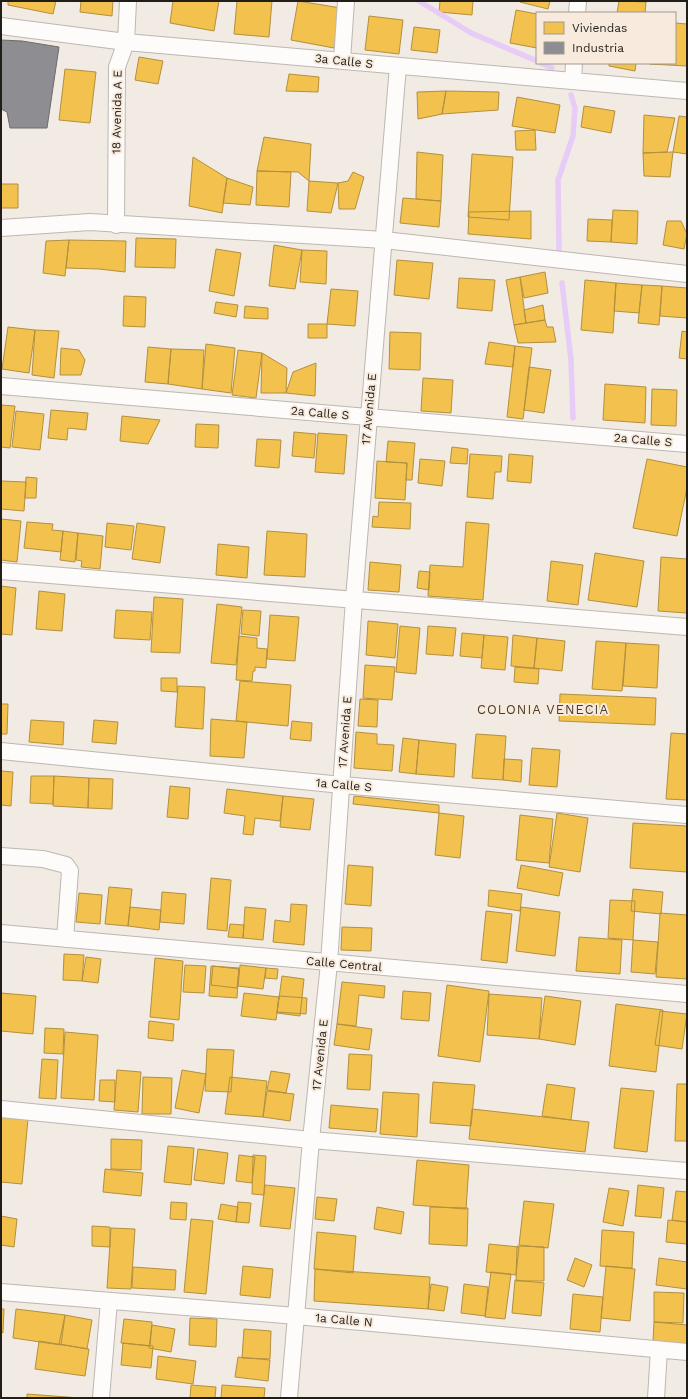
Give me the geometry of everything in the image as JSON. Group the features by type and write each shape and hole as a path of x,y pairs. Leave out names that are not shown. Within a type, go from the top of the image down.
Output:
{"street":[{"name":"18 Avenida A E","path":"116,225 117,67 126,42 128,1"},
{"path":"342,60 346,1"},
{"path":"577,12 578,1"},
{"name":"3a Calle S","path":"1,26 126,42 687,90"},
{"path":"573,81 574,64"},
{"name":"17 Avenida E","path":"289,1398 311,1140 329,963 368,417 398,66"},
{"path":"1,228 90,222 116,225 384,240 687,274"},
{"name":"2a Calle S","path":"1,386 687,444"},
{"path":"1,571 687,627"},
{"name":"1a Calle S","path":"1,751 342,785 687,814"},
{"path":"1,856 43,859 66,865 70,871 65,939"},
{"name":"Calle Central","path":"1,933 687,994"},
{"path":"1,1109 311,1140 687,1171"},
{"name":"1a Calle N","path":"1,1292 296,1316 687,1352"},
{"path":"101,1398 109,1301"},
{"path":"656,1398 659,1350"}],"building: Viviendas":[{"path":"8,1 56,1 53,14 8,5"},
{"path":"81,1 113,1 112,16 80,12"},
{"path":"173,1 219,1 214,31 170,23"},
{"path":"237,1 272,1 269,37 234,34"},
{"path":"298,1 341,8 334,48 291,40"},
{"path":"440,1 473,1 472,15 439,12"},
{"path":"520,1 550,1 548,9"},
{"path":"619,1 646,2 645,12 617,12"},
{"path":"516,10 536,14 536,48 510,43"},
{"path":"369,16 403,20 399,54 365,50"},
{"path":"676,23 687,24 687,66 650,64 676,64"},
{"path":"414,27 440,30 437,53 411,50"},
{"path":"139,57 163,61 158,84 135,80"},
{"path":"609,64 636,64 635,71 609,66"},
{"path":"65,69 96,72 90,123 59,120"},
{"path":"289,74 319,77 318,92 286,91"},
{"path":"446,91 442,114 418,119 417,92"},
{"path":"446,91 499,92 498,110 442,114"},
{"path":"517,97 560,105 555,133 512,126"},
{"path":"584,106 615,111 611,133 581,127"},
{"path":"644,115 675,118 667,152 643,153"},
{"path":"679,116 687,117 687,154 673,152"},
{"path":"535,130 536,150 516,150 515,131"},
{"path":"264,137 311,144 309,181 298,172 257,171"},
{"path":"417,152 443,155 441,201 416,199"},
{"path":"673,152 670,177 644,176 643,153"},
{"path":"472,154 513,157 509,220 468,217"},
{"path":"193,157 227,178 222,213 189,206"},
{"path":"257,171 291,172 289,207 256,205"},
{"path":"353,172 364,177 355,209 339,209 338,183 348,181"},
{"path":"227,178 253,187 250,205 223,203"},
{"path":"309,181 338,183 331,213 307,211"},
{"path":"1,184 18,184 18,208 1,208"},
{"path":"403,198 441,201 439,227 400,223"},
{"path":"613,210 638,211 637,244 611,242"},
{"path":"531,211 531,239 468,234 469,212"},
{"path":"588,219 612,220 611,242 587,241"},
{"path":"667,221 681,221 687,234 684,249 663,245"},
{"path":"136,238 176,239 175,268 135,267"},
{"path":"69,240 126,241 125,272 99,269 66,268"},
{"path":"69,240 65,276 43,273 46,241"},
{"path":"274,245 302,250 295,289 269,286"},
{"path":"216,249 241,253 234,296 209,291"},
{"path":"302,250 327,251 326,284 300,282"},
{"path":"397,260 433,263 429,299 394,295"},
{"path":"545,272 548,293 524,298 520,277"},
{"path":"520,277 526,323 514,325 506,280"},
{"path":"459,278 495,280 492,311 457,308"},
{"path":"585,280 616,283 613,333 581,330"},
{"path":"616,283 642,285 639,313 614,311"},
{"path":"642,285 662,286 659,325 638,323"},
{"path":"662,286 687,288 687,318 660,316"},
{"path":"331,289 358,291 355,326 327,324"},
{"path":"124,296 146,297 145,327 123,326"},
{"path":"216,302 238,305 236,317 214,313"},
{"path":"543,305 545,320 526,323 524,310"},
{"path":"245,306 268,308 268,319 244,318"},
{"path":"545,320 547,327 553,327 556,342 518,343 514,325"},
{"path":"308,324 327,324 327,338 308,338"},
{"path":"8,327 35,330 29,373 2,369"},
{"path":"35,330 59,331 54,378 32,375"},
{"path":"682,331 687,332 687,359 679,358"},
{"path":"390,332 421,333 420,370 389,369"},
{"path":"489,342 515,346 513,367 485,364"},
{"path":"206,344 235,348 231,393 202,389"},
{"path":"515,346 532,348 523,419 507,417"},
{"path":"148,347 171,349 168,384 145,382"},
{"path":"61,348 79,350 85,360 81,375 60,375"},
{"path":"171,349 204,350 202,389 168,384"},
{"path":"238,350 262,353 256,398 232,395"},
{"path":"262,353 287,368 286,393 261,393"},
{"path":"316,363 315,396 286,393 293,372"},
{"path":"529,367 551,370 544,413 524,410"},
{"path":"423,378 453,380 451,413 421,411"},
{"path":"605,384 646,387 645,423 603,420"},
{"path":"652,389 677,390 676,426 651,425"},
{"path":"1,405 15,406 10,448 1,447"},
{"path":"51,410 88,413 86,430 68,428 67,440 48,438"},
{"path":"16,411 44,414 40,450 12,447"},
{"path":"122,416 160,420 148,444 120,441"},
{"path":"196,424 219,425 218,448 195,447"},
{"path":"294,432 316,434 314,458 292,456"},
{"path":"318,433 347,435 344,474 315,472"},
{"path":"257,439 281,440 279,468 255,466"},
{"path":"388,441 415,443 412,480 406,480 407,463 386,462"},
{"path":"452,447 468,449 467,464 450,463"},
{"path":"470,454 502,456 501,472 495,472 493,499 467,497"},
{"path":"509,454 533,456 531,483 507,481"},
{"path":"420,459 445,461 442,486 418,483"},
{"path":"647,459 687,467 687,488 677,536 633,528"},
{"path":"377,461 407,463 405,500 375,498"},
{"path":"26,477 37,478 36,498 25,498"},
{"path":"1,481 26,482 24,511 1,509"},
{"path":"379,502 411,503 410,529 372,527 373,516 378,517"},
{"path":"1,519 21,521 17,562 1,560"},
{"path":"27,522 53,524 52,530 63,531 61,552 24,548"},
{"path":"466,522 489,524 483,600 428,596 430,565 463,567"},
{"path":"107,523 134,526 131,550 105,547"},
{"path":"137,523 165,527 160,563 132,559"},
{"path":"63,531 78,533 75,562 60,560"},
{"path":"267,531 307,534 305,577 264,575"},
{"path":"78,533 103,536 100,569 81,567 82,561 76,560"},
{"path":"218,544 249,547 247,578 216,575"},
{"path":"595,553 644,561 637,607 588,600"},
{"path":"661,557 687,559 687,613 658,611"},
{"path":"551,561 583,565 578,605 547,601"},
{"path":"370,562 401,565 399,592 368,590"},
{"path":"419,571 430,572 429,590 417,588"},
{"path":"1,586 16,588 12,635 1,634"},
{"path":"39,591 65,594 62,631 36,629"},
{"path":"154,597 183,599 180,653 151,652"},
{"path":"217,604 242,607 236,665 211,663"},
{"path":"116,610 152,612 150,640 114,638"},
{"path":"243,610 261,611 259,636 241,634"},
{"path":"270,615 299,617 295,661 267,659"},
{"path":"368,621 398,624 395,658 366,655"},
{"path":"400,626 420,628 416,674 396,672"},
{"path":"428,626 456,628 453,656 426,654"},
{"path":"462,633 484,635 482,658 460,656"},
{"path":"484,635 508,637 505,670 481,668"},
{"path":"513,635 537,638 534,668 511,666"},
{"path":"239,636 257,638 257,648 267,649 266,668 255,667 252,681 236,680"},
{"path":"537,638 565,641 562,671 534,668"},
{"path":"596,641 626,643 622,691 592,689"},
{"path":"626,643 659,645 657,688 623,686"},
{"path":"365,665 395,667 392,700 363,698"},
{"path":"515,667 539,669 538,684 514,682"},
{"path":"161,678 177,678 177,692 161,691"},
{"path":"240,681 291,685 288,726 236,721"},
{"path":"178,686 205,687 203,729 175,727"},
{"path":"560,694 656,698 655,725 559,721"},
{"path":"360,699 378,700 377,727 358,726"},
{"path":"1,704 8,704 7,734 1,734"},
{"path":"211,719 247,722 244,758 210,756"},
{"path":"31,720 64,722 63,745 29,742"},
{"path":"94,720 118,722 116,744 92,742"},
{"path":"292,721 312,723 311,741 290,739"},
{"path":"356,732 377,734 377,744 394,745 392,771 354,768"},
{"path":"671,733 687,734 687,800 666,799"},
{"path":"476,734 506,736 503,780 472,778"},
{"path":"403,738 419,740 416,774 399,772"},
{"path":"419,740 456,744 454,777 416,774"},
{"path":"532,748 560,750 557,787 529,785"},
{"path":"504,759 522,760 521,782 503,780"},
{"path":"1,771 13,772 11,806 1,805"},
{"path":"31,776 54,776 53,804 30,803"},
{"path":"54,776 89,778 88,808 53,806"},
{"path":"89,778 113,779 112,809 88,808"},
{"path":"170,786 190,788 188,819 167,817"},
{"path":"227,789 283,796 280,821 255,818 253,835 243,834 245,816 224,813"},
{"path":"283,796 314,799 310,830 280,827"},
{"path":"354,796 439,805 439,813 353,804"},
{"path":"439,813 464,816 460,858 435,855"},
{"path":"557,813 588,818 580,872 549,867"},
{"path":"520,815 553,819 549,863 516,860"},
{"path":"633,823 687,826 687,872 630,868"},
{"path":"348,865 373,867 371,906 345,904"},
{"path":"521,865 563,873 559,896 517,888"},
{"path":"211,878 231,880 227,931 207,929"},
{"path":"109,887 132,889 128,926 105,924"},
{"path":"633,889 663,892 661,914 631,911"},
{"path":"489,890 522,894 520,911 488,906"},
{"path":"162,892 186,894 184,924 160,922"},
{"path":"79,893 102,895 100,924 76,922"},
{"path":"610,900 635,901 633,940 608,938"},
{"path":"291,904 307,905 304,945 273,942 275,920 290,922"},
{"path":"130,907 161,910 159,930 128,926"},
{"path":"245,907 266,909 263,940 243,938"},
{"path":"521,907 560,912 555,956 516,951"},
{"path":"486,911 512,914 507,963 481,960"},
{"path":"660,913 687,915 687,979 656,977"},
{"path":"230,924 244,925 243,938 228,937"},
{"path":"342,927 372,928 371,951 341,950"},
{"path":"579,937 622,940 620,974 576,971"},
{"path":"633,940 658,942 655,974 631,972"},
{"path":"64,954 84,955 82,981 63,980"},
{"path":"86,957 101,959 98,983 82,981"},
{"path":"155,958 183,961 179,1020 150,1017"},
{"path":"185,965 206,966 204,993 183,992"},
{"path":"240,965 266,968 263,989 238,986"},
{"path":"211,966 239,968 237,998 209,996"},
{"path":"213,966 239,969 237,988 211,985"},
{"path":"266,968 278,969 277,979 265,978"},
{"path":"282,976 304,979 300,1016 277,1013"},
{"path":"342,982 385,986 384,998 359,995 356,1026 337,1024"},
{"path":"447,985 489,991 480,1062 438,1056"},
{"path":"403,991 431,993 429,1021 401,1019"},
{"path":"1,993 36,996 33,1034 1,1031"},
{"path":"244,993 279,997 276,1020 241,1016"},
{"path":"489,994 542,998 539,1039 487,1035"},
{"path":"279,996 307,998 306,1014 277,1012"},
{"path":"545,996 581,1001 575,1045 539,1039"},
{"path":"616,1004 663,1010 656,1072 609,1066"},
{"path":"660,1011 687,1014 682,1049 655,1045"},
{"path":"149,1021 174,1024 173,1041 148,1038"},
{"path":"337,1024 372,1029 369,1050 334,1045"},
{"path":"45,1028 64,1029 63,1054 44,1053"},
{"path":"65,1032 98,1035 94,1100 61,1098"},
{"path":"207,1049 234,1050 231,1092 205,1091"},
{"path":"349,1054 372,1055 370,1090 347,1089"},
{"path":"42,1059 58,1060 56,1099 39,1098"},
{"path":"117,1070 141,1072 138,1112 114,1110"},
{"path":"182,1070 206,1074 199,1113 175,1108"},
{"path":"271,1071 290,1074 286,1093 267,1090"},
{"path":"143,1077 172,1078 171,1114 142,1114"},
{"path":"230,1077 267,1081 263,1117 225,1114"},
{"path":"100,1080 115,1080 115,1102 99,1101"},
{"path":"433,1082 475,1085 471,1126 430,1123"},
{"path":"547,1084 575,1088 571,1120 542,1116"},
{"path":"677,1084 687,1084 687,1141 675,1141"},
{"path":"621,1088 654,1091 647,1152 614,1148"},
{"path":"267,1091 294,1094 290,1121 263,1117"},
{"path":"383,1092 419,1094 417,1137 380,1134"},
{"path":"331,1105 378,1109 376,1132 329,1128"},
{"path":"472,1109 589,1122 585,1152 469,1139"},
{"path":"1,1116 28,1119 22,1184 1,1182"},
{"path":"111,1139 142,1140 141,1170 111,1169"},
{"path":"168,1146 194,1148 191,1185 164,1182"},
{"path":"198,1149 228,1153 224,1184 194,1180"},
{"path":"239,1155 255,1157 252,1183 236,1181"},
{"path":"253,1155 266,1156 264,1195 252,1194"},
{"path":"417,1160 469,1165 466,1209 413,1205"},
{"path":"105,1169 143,1173 141,1196 103,1192"},
{"path":"265,1185 295,1188 290,1229 260,1226"},
{"path":"638,1185 664,1188 661,1218 635,1216"},
{"path":"609,1188 629,1191 623,1226 603,1222"},
{"path":"676,1191 687,1192 687,1222 672,1220"},
{"path":"317,1197 337,1199 334,1221 315,1219"},
{"path":"524,1201 554,1204 548,1248 519,1245"},
{"path":"171,1202 187,1203 186,1220 170,1219"},
{"path":"238,1202 251,1203 249,1223 236,1222"},
{"path":"221,1204 238,1207 236,1222 218,1219"},
{"path":"377,1207 404,1212 401,1234 374,1229"},
{"path":"430,1207 468,1208 467,1246 429,1244"},
{"path":"1,1216 17,1219 14,1247 1,1245"},
{"path":"191,1219 213,1221 206,1294 184,1292"},
{"path":"668,1220 687,1222 687,1244 666,1242"},
{"path":"92,1226 110,1227 110,1247 92,1246"},
{"path":"111,1228 135,1229 131,1289 107,1288"},
{"path":"602,1230 634,1232 632,1268 600,1266"},
{"path":"317,1232 356,1236 353,1273 314,1269"},
{"path":"489,1244 519,1247 516,1275 486,1272"},
{"path":"517,1246 544,1247 544,1281 516,1281"},
{"path":"575,1258 592,1265 584,1287 567,1280"},
{"path":"659,1258 687,1262 687,1289 656,1285"},
{"path":"243,1266 273,1269 270,1298 240,1295"},
{"path":"606,1266 635,1269 630,1321 601,1318"},
{"path":"133,1267 176,1270 175,1290 132,1288"},
{"path":"315,1269 430,1277 428,1309 314,1301"},
{"path":"491,1272 511,1274 505,1319 485,1317"},
{"path":"515,1280 544,1283 541,1316 512,1313"},
{"path":"431,1284 448,1287 444,1311 428,1309"},
{"path":"464,1284 488,1287 485,1316 461,1313"},
{"path":"654,1292 684,1293 683,1323 654,1322"},
{"path":"573,1294 603,1297 600,1332 570,1329"},
{"path":"1,1309 4,1309 3,1333 1,1332"},
{"path":"16,1309 65,1315 61,1345 13,1338"},
{"path":"65,1315 92,1320 87,1349 59,1344"},
{"path":"190,1318 217,1319 216,1347 189,1345"},
{"path":"124,1319 152,1322 150,1346 121,1343"},
{"path":"654,1322 687,1325 687,1344 653,1341"},
{"path":"152,1325 175,1329 171,1352 149,1348"},
{"path":"244,1329 271,1331 270,1359 242,1358"},
{"path":"39,1341 89,1349 85,1376 35,1369"},
{"path":"123,1343 153,1346 151,1368 121,1365"},
{"path":"158,1356 196,1361 193,1384 156,1379"},
{"path":"238,1357 270,1360 268,1381 235,1377"},
{"path":"191,1385 216,1387 215,1398 190,1398"},
{"path":"222,1385 265,1388 264,1398 221,1398"},
{"path":"27,1394 80,1398 27,1398"}],"building: Industria":[{"path":"1,40 22,41 59,47 47,128 10,128 7,112 1,109"}],"waterway":[{"path":"419,1 471,33 536,61"},
{"path":"543,64 552,68"},
{"path":"559,249 558,180 573,136 575,108 571,95"},
{"path":"562,283 571,360 573,418"}],"district":[{"name":"COLONIA VENECIA","path":"543,709"}]}
